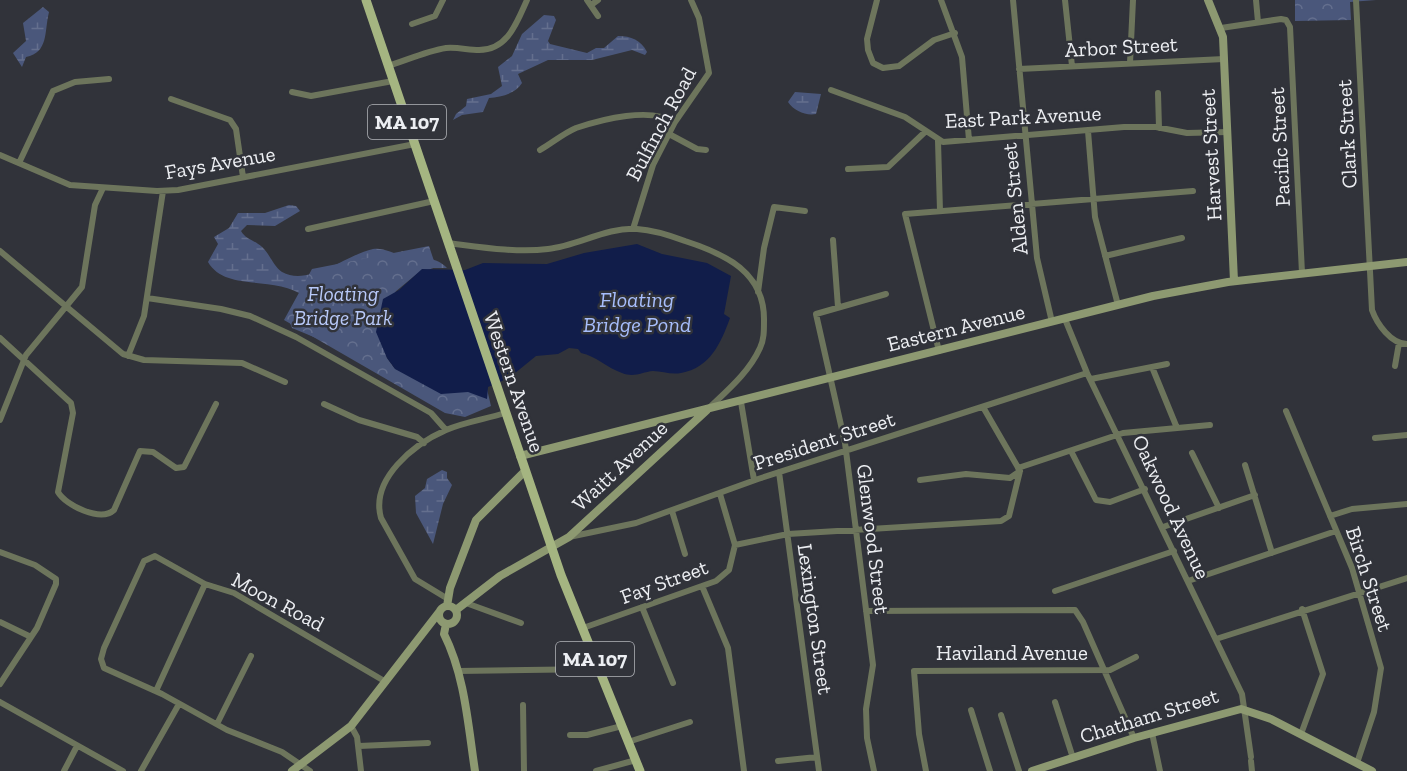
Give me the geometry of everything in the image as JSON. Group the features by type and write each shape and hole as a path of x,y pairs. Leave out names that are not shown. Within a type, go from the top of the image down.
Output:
{"main road":[{"name":"Western Avenue","path":"366,0 525,471 583,628 640,771"},
{"name":"Harvest Street","path":"1208,0 1221,28 1224,59 1234,281"},
{"name":"Eastern Avenue","path":"520,456 659,423 710,407 741,402 1118,305 1234,281 1407,262"},
{"name":"Waitt Avenue","path":"456,610 500,576 569,537 710,407"},
{"path":"292,771 351,726 418,643 445,605 476,520 525,471"},
{"path":"444,634 456,610 445,605"},
{"path":"445,605 451,649"},
{"path":"418,643 432,631 448,622"},
{"path":"432,631 438,630 444,634 458,671 475,771"},
{"name":"Chatham Street","path":"1032,771 1216,714 1246,710 1365,768"}],"street":[{"path":"412,24 435,16 443,0"},
{"path":"388,66 449,48 475,50 497,46 512,31 527,0"},
{"path":"598,0 589,2 598,16"},
{"name":"Bulfinch Road","path":"633,229 649,173 675,122 709,73 709,59 699,18 691,0"},
{"path":"877,0 867,39 873,63 883,68 899,66 934,40 955,33"},
{"path":"940,0 955,33 962,57 969,140"},
{"name":"Alden Street","path":"1013,0 1038,264 1052,322"},
{"path":"1065,0 1072,66"},
{"path":"1130,63 1133,0"},
{"path":"1221,28 1258,22 1256,0"},
{"name":"Clark Street","path":"1356,0 1372,310 1378,323 1399,343"},
{"name":"Pacific Street","path":"1258,22 1286,20 1291,36 1302,273"},
{"name":"Arbor Street","path":"1019,69 1224,59"},
{"path":"19,163 53,91 75,82 109,79"},
{"path":"292,92 311,96 393,81"},
{"name":"East Park Avenue","path":"831,90 905,117 938,141 1159,128 1187,133 1228,132"},
{"path":"1158,93 1159,128"},
{"path":"171,99 230,120 236,129 243,177"},
{"path":"540,150 575,129 632,116 655,113 675,122"},
{"path":"848,169 888,167 926,131"},
{"path":"1088,131 1093,198 1118,305"},
{"path":"669,134 697,149 706,150"},
{"path":"938,141 940,211"},
{"name":"Fays Avenue","path":"0,155 70,185 163,191 415,144"},
{"path":"0,420 25,358 82,287 95,205 103,188"},
{"path":"128,356 141,325 147,298 163,191"},
{"path":"939,351 905,214 1193,191"},
{"path":"308,230 434,201"},
{"path":"758,292 764,248 774,207 804,211"},
{"path":"448,243 549,249 607,232 633,229 666,234 723,254 743,269 758,292 764,315 761,346 743,375 710,407"},
{"path":"1105,256 1182,238"},
{"path":"833,240 838,308 886,294"},
{"path":"0,251 111,347 128,356 144,360 242,363 285,382"},
{"path":"147,298 228,310 273,325 431,413 446,430"},
{"name":"Glenwood Street","path":"838,308 816,314 846,452 856,530 873,665 866,709 866,725 874,771"},
{"name":"Oakwood Avenue","path":"1065,319 1089,376 1242,694 1246,710 1252,771"},
{"path":"0,338 68,398 73,408 58,487 63,499 98,515 112,512 136,457 144,450 153,452 176,468 182,468 216,404"},
{"path":"1395,366 1399,343 1407,344"},
{"name":"President Street","path":"569,537 636,523 754,480 983,407 1089,376 1167,364"},
{"path":"1152,367 1177,428"},
{"path":"741,402 754,480"},
{"path":"324,404 351,417 417,437 424,443"},
{"path":"720,494 735,545 788,534 996,522 1007,518 1019,470 983,407"},
{"name":"Birch Street","path":"1286,411 1359,592 1382,677 1365,768"},
{"path":"445,605 415,579 380,513 380,495 384,482 424,443 446,430 505,413"},
{"path":"920,480 966,474 1010,478 1019,470 1119,435 1210,425"},
{"path":"1375,438 1407,435"},
{"path":"1071,451 1092,497 1103,502 1121,499 1144,489"},
{"path":"1192,453 1219,508"},
{"path":"1245,465 1272,553"},
{"name":"Lexington Street","path":"779,472 819,771"},
{"path":"1162,527 1255,495"},
{"path":"1330,516 1352,509 1407,504"},
{"path":"672,511 685,554"},
{"path":"1188,581 1336,531"},
{"name":"Fay Street","path":"583,628 702,586 726,575 735,545"},
{"path":"1055,591 1174,551"},
{"path":"0,552 35,565 56,579 53,594 31,637 0,684"},
{"name":"Moon Road","path":"156,692 108,670 102,664 104,648 133,584 144,561 151,556 205,584 234,593 386,682"},
{"path":"1215,639 1302,609 1407,578"},
{"path":"205,584 156,692 217,724 282,752 310,771"},
{"path":"702,586 728,648 744,771"},
{"path":"466,603 521,623"},
{"path":"642,607 673,683"},
{"path":"1301,735 1323,674 1302,609"},
{"path":"866,611 1075,610 1080,614 1134,738"},
{"path":"0,622 31,637"},
{"path":"217,724 251,656"},
{"path":"1104,669 1110,670 1136,657"},
{"path":"458,671 599,669"},
{"name":"Haviland Avenue","path":"926,771 921,753 914,671 1104,669"},
{"path":"0,702 123,771"},
{"path":"1054,702 1073,758"},
{"path":"141,771 179,704"},
{"path":"523,705 524,771"},
{"path":"971,710 990,771"},
{"path":"1001,715 1019,771"},
{"path":"628,742 690,722"},
{"path":"351,726 359,746 361,771"},
{"path":"570,735 587,735 622,726"},
{"path":"1152,733 1160,771"},
{"path":"359,746 429,743"},
{"path":"64,771 77,746"},
{"path":"778,761 817,757"},
{"path":"596,771 636,760"}],"green space":[{"path":"1295,0 1376,0 1350,2 1351,20 1295,21"},
{"path":"43,7 49,12 42,46 39,51 26,57 22,67 13,53 26,41 23,23"},
{"path":"544,15 554,16 556,20 548,41 550,44 587,53 596,48 604,48 618,36 623,36 639,42 647,52 645,55 632,50 592,60 548,60 518,74 522,83 519,87 507,94 489,98 483,112 462,115 453,120 456,114 466,106 467,99 491,94 502,86 498,67 512,56 522,34"},
{"path":"795,92 821,94 816,114 797,110 788,102"},
{"name":"Floating Bridge Park","path":"289,205 296,206 300,211 275,226 247,225 241,231 262,247 282,272 293,276 316,273 373,249 434,260 447,268 424,268 395,292 380,336 387,358 395,369 478,405 292,328 290,323 305,297 281,286 239,281 227,277 216,271 208,262 218,244 214,237 229,228 238,213 265,213"},
{"name":"Floating Bridge Park","path":"429,246 436,267 409,277 398,288 386,316 380,354 392,367 400,371 486,385 491,406 465,417 445,413 284,320 312,269"},
{"path":"442,470 447,472 447,478 452,485 443,504 433,544 416,513 415,496 425,488 427,479"}],"water":[{"name":"Floating Bridge Pond","path":"637,244 662,254 707,263 731,276 724,314 730,318 713,353 700,366 677,373 653,371 634,375 626,374 581,353 578,349 569,348 558,354 536,356 509,378 488,387 487,399 468,392 441,394 395,369 387,358 376,332 383,299 399,290 422,269 465,270 483,263 547,264 584,253"}]}
